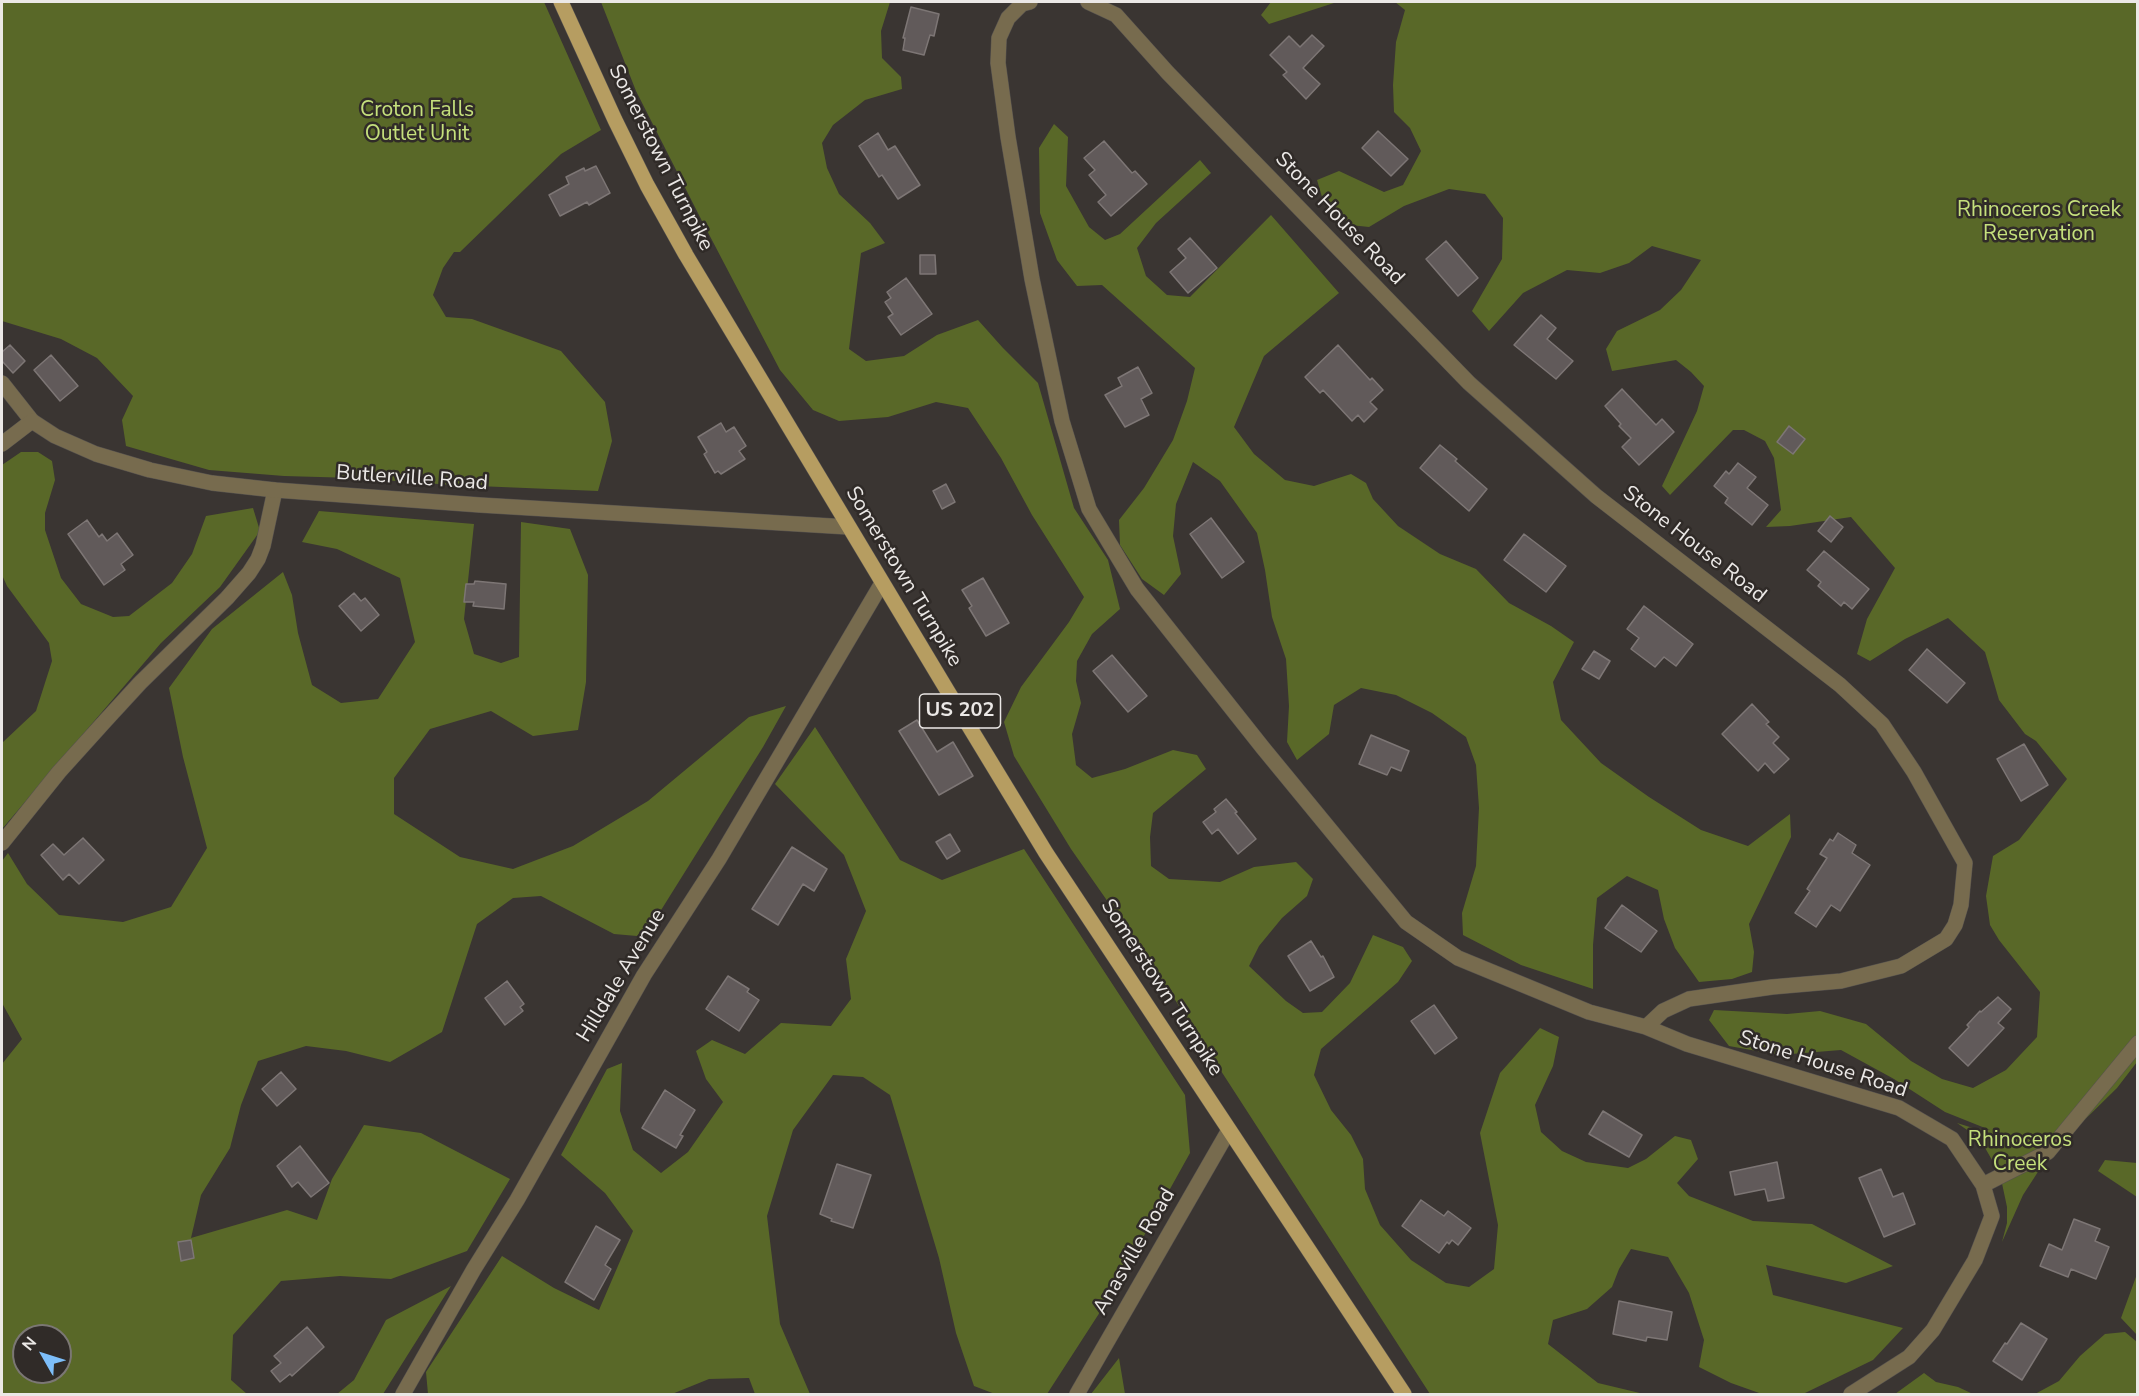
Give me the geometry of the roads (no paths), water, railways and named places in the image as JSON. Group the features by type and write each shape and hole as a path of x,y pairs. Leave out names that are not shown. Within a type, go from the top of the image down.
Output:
{"main road":[{"name":"Somerstown Turnpike","path":"561,2 615,120 653,195 848,527 1046,853 1404,1395"}],"street":[{"name":"Stone House Road","path":"1030,2 1022,4 1008,18 999,38 998,63 1032,279 1062,421 1089,509 1137,589 1263,748 1406,922 1458,958 1589,1012 1646,1027 1687,1044 1899,1108 1952,1139 1983,1185 1992,1216 1975,1260 1933,1330 1909,1357 1851,1395"},
{"name":"Stone House Road","path":"1088,2 1116,15 1168,73 1469,383 1596,496 1840,685 1882,724 1914,772 1965,863 1961,904 1955,925 1946,939 1901,966 1841,981 1772,987 1689,999 1663,1011 1646,1027"},
{"name":"Butlerville Road","path":"2,383 32,421 55,436 129,464 212,483 275,490 552,510 848,527"},
{"path":"2,444 32,421"},
{"path":"2,843 59,772 105,720 249,573 263,546 275,490"},
{"name":"Hilldale Avenue","path":"403,1395 474,1269 517,1200 644,975 719,859 882,583"},
{"path":"1983,1185 2048,1152 2138,1043"},
{"name":"Anasville Road","path":"1077,1395 1229,1131"}],"park label":[{"name":"Croton Falls Outlet Unit","path":"417,123"},
{"name":"Rhinoceros Creek Reservation","path":"2039,223"},
{"name":"Rhinoceros Creek","path":"2020,1153"}]}
